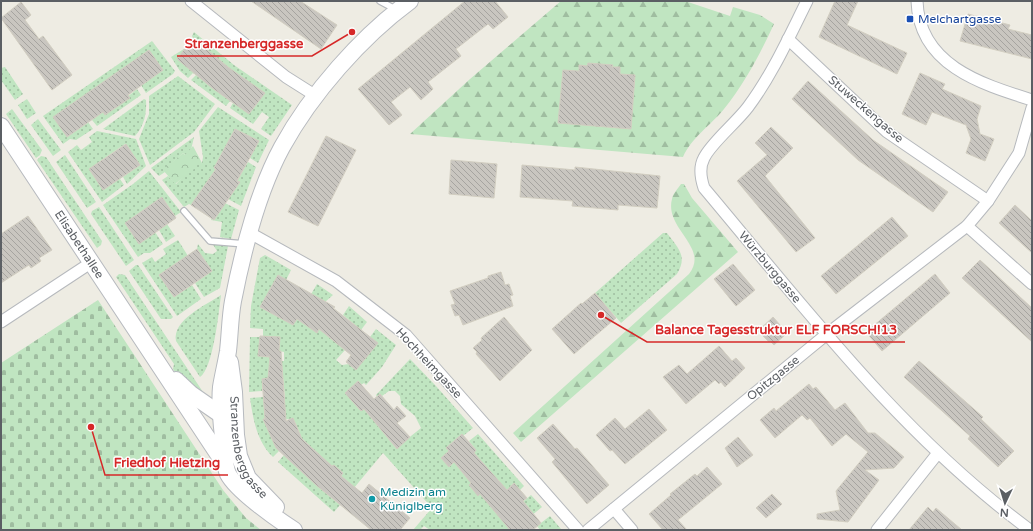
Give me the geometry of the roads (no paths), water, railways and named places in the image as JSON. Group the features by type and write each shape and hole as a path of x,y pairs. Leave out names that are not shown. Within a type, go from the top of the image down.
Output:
{"street":[{"path":"191,1 286,77 316,96"},
{"name":"Stranzenberggasse","path":"294,530 266,512 231,479 225,464 226,422 234,392 228,350 232,302 248,238 262,192 282,148 316,96 364,40 410,1"},
{"name":"Würzburggasse","path":"807,1 764,84 748,107 703,159 700,178 704,188 827,334 897,413 979,490 1030,530"},
{"path":"917,1 921,25 930,44 950,64 972,79 1032,100"},
{"name":"Stuweckengasse","path":"788,39 887,132 988,201"},
{"name":"Opitzgasse","path":"588,530 827,334 967,226 988,201 1019,153 1032,108"},
{"name":"Elisabethallee","path":"1,126 225,464"},
{"path":"967,226 1032,284"},
{"name":"Hochheimgasse","path":"248,238 336,281 406,335 578,530"},
{"path":"1,322 92,262"},
{"name":"Elisabethallee","path":"159,363 191,394 226,422"},
{"name":"Elisabethallee","path":"189,410 208,421 226,422"},
{"name":"Stranzenberggasse","path":"226,422 248,478 298,530"},
{"path":"877,530 938,453"},
{"path":"614,509 632,530"}],"lane":[{"path":"380,1 397,11"},
{"path":"184,211 210,241 248,238"}],"place":[{"name":"Melchartgasse","path":"910,19"},
{"name":"Stranzenberggasse","path":"352,32"},
{"name":"Balance Tagesstruktur ELF FORSCH!13","path":"601,315"},
{"name":"Friedhof Hietzing","path":"91,427"},
{"name":"Medizin am Küniglberg","path":"372,499"}]}
